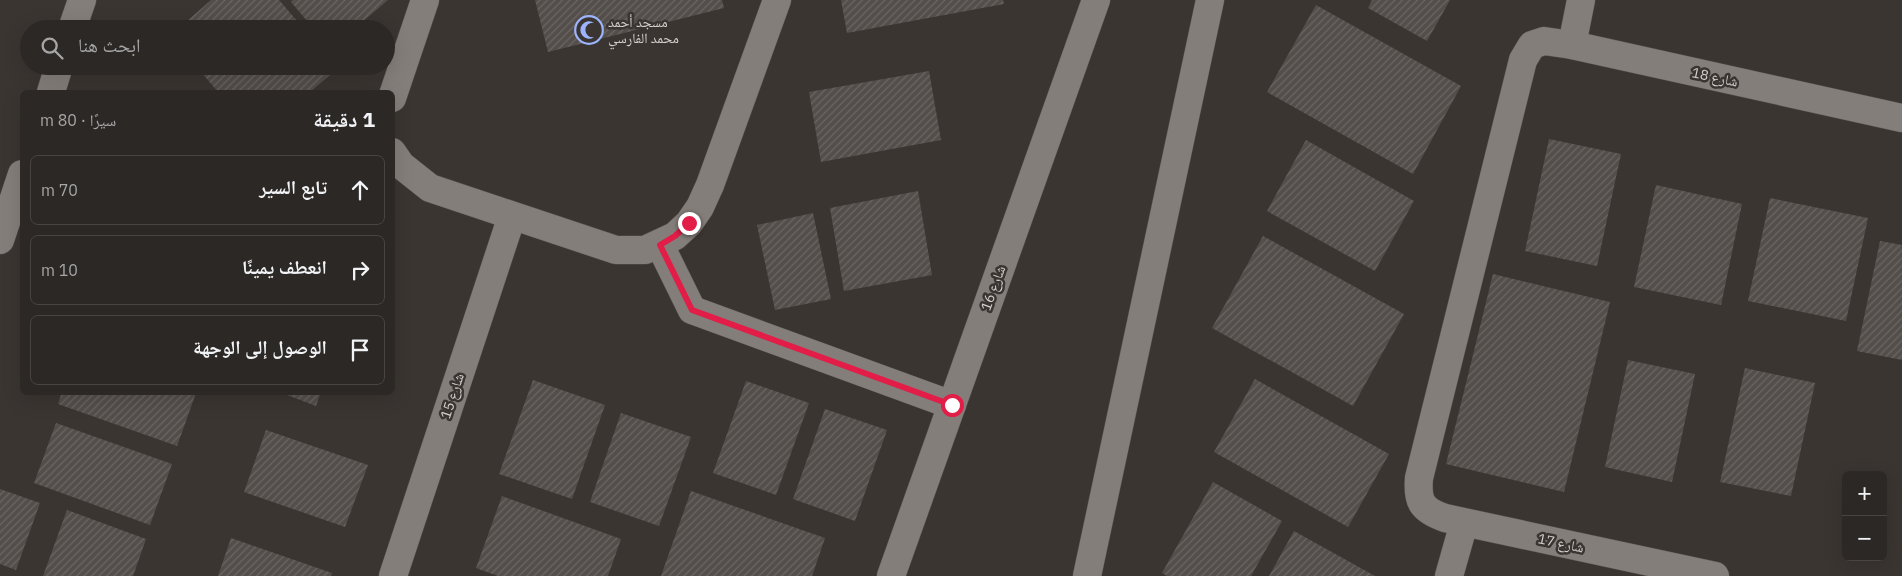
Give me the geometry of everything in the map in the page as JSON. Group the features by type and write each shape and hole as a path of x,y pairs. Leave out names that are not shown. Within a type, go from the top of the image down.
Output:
{"street":[{"path":"75,20 82,0"},
{"path":"395,90 425,0"},
{"path":"395,156 401,165 430,188 512,216 616,250 645,250 660,245 675,236 689,223 700,207 710,185 777,0"},
{"name":"شارع 16","path":"891,576 1096,0"},
{"path":"1087,576 1210,0"},
{"path":"1572,45 1581,0"},
{"name":"شارع 18","path":"1464,523 1431,513 1421,503 1418,492 1419,478 1523,60 1532,45 1544,41 1572,45 1902,118"},
{"path":"51,90 57,75"},
{"path":"0,240 20,180"},
{"name":"شارع 15","path":"393,576 512,216"},
{"path":"660,245 692,310 952,405"},
{"path":"1449,576 1464,523"},
{"name":"شارع 17","path":"1464,523 1713,576"}],"building":[{"path":"211,0 279,0 296,20 188,20"},
{"path":"293,0 388,0 365,20 306,20 291,2"},
{"name":"مسجد أحمد محمد الفارسي","path":"535,0 722,0 724,8 548,52"},
{"path":"841,0 1003,0 1004,4 847,33"},
{"path":"1372,0 1450,0 1427,41 1368,8"},
{"path":"1316,5 1461,86 1413,174 1267,92"},
{"path":"929,71 941,140 821,162 809,92"},
{"path":"204,75 330,75 312,90 216,90"},
{"path":"1549,139 1621,154 1597,266 1525,251"},
{"path":"1306,140 1414,201 1375,271 1267,211"},
{"path":"1656,185 1742,204 1721,305 1634,287"},
{"path":"918,191 932,275 844,291 830,208"},
{"path":"1770,198 1868,218 1846,321 1748,301"},
{"path":"813,213 831,299 775,310 757,225"},
{"path":"1263,236 1404,314 1353,406 1212,328"},
{"path":"1880,241 1902,245 1902,360 1857,351"},
{"path":"1493,274 1610,302 1564,492 1446,464"},
{"path":"1628,360 1695,374 1672,482 1605,467"},
{"path":"1745,368 1815,383 1791,496 1720,482"},
{"path":"1255,379 1389,454 1348,527 1214,452"},
{"path":"533,380 605,405 572,499 499,474"},
{"path":"746,381 809,403 776,495 713,473"},
{"path":"61,395 195,395 177,446 58,404"},
{"path":"287,395 320,395 316,406"},
{"path":"825,409 887,430 855,521 793,499"},
{"path":"621,413 691,437 659,526 590,502"},
{"path":"56,423 172,464 150,525 34,483"},
{"path":"266,430 368,465 345,527 244,492"},
{"path":"1213,482 1282,521 1251,576 1167,576 1162,573"},
{"path":"0,489 40,503 16,570 0,564"},
{"path":"691,491 825,538 812,576 661,576"},
{"path":"502,496 621,539 608,576 498,576 476,568"},
{"path":"67,510 146,539 133,576 43,576"},
{"path":"1294,531 1375,576 1269,576"},
{"path":"231,538 332,573 331,576 218,576"}],"place":[{"name":"مسجد أحمد محمد الفارسي","path":"589,30"}],"route":[{"path":"689,223 675,236 660,245 692,310 952,405"}]}
